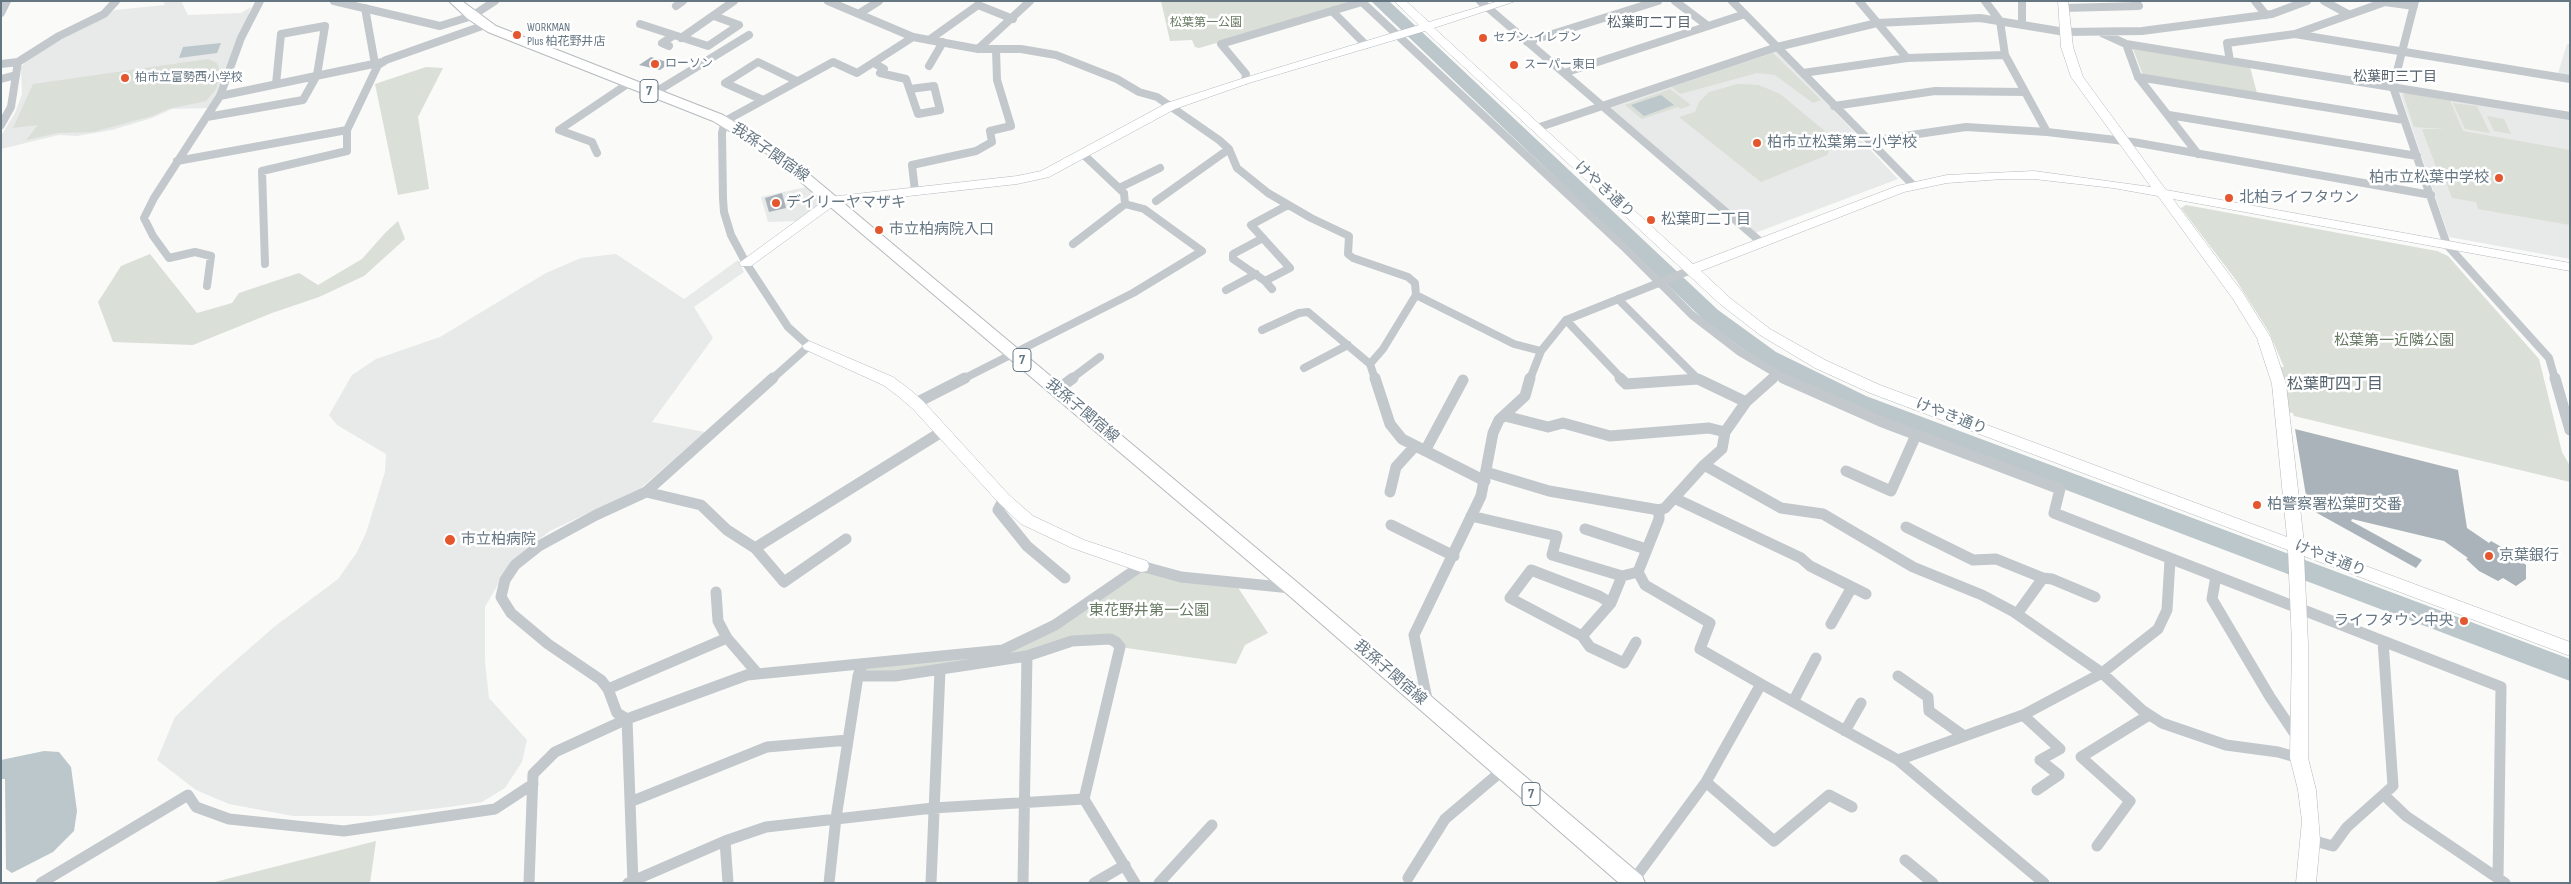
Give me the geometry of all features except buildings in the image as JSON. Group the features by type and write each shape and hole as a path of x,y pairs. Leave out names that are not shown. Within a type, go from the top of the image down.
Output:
{"main road":[{"name":"我孫子関宿線","path":"455,1 485,25 725,121 774,152 1292,588 1634,882"}],"street":[{"path":"1,13 7,1"},
{"path":"1,64 18,62 60,36 104,14 116,1"},
{"path":"207,286 212,256 195,252 169,258 153,236 144,218 154,198 220,96 241,38 260,1"},
{"path":"334,1 440,26 472,16 495,1"},
{"path":"676,6 683,1"},
{"path":"670,46 662,43 677,37 714,16 734,1"},
{"path":"860,14 879,1"},
{"path":"978,49 1013,19 1030,1"},
{"path":"1399,1 1421,28"},
{"path":"1404,1 1421,28"},
{"path":"746,263 833,200 1017,180 1054,171 1171,106 1245,81 1421,28 1484,5 1511,1"},
{"path":"1527,42 1658,1"},
{"path":"1675,1 1708,26"},
{"path":"1732,1 1914,186"},
{"path":"1859,1 1907,58"},
{"path":"1985,1 2000,21 2004,55 2047,132"},
{"path":"2022,1 2022,25"},
{"path":"2135,1 2139,6 2064,5 2064,32 2077,77 2238,296 2264,338 2270,354 2282,403 2297,560 2300,652 2297,737 2299,758 2307,790 2311,840 2306,883"},
{"path":"2256,1 2266,15"},
{"path":"1537,128 1777,47 1877,23 1980,18 2064,32 2100,32 2158,29 2266,15 2307,1"},
{"path":"2324,1 2348,14"},
{"path":"832,2 913,37 978,49 1021,49 1056,55 1116,79 1134,90 1164,101 1229,149 1238,168 1268,192 1288,205 1349,236 1348,254 1353,258 1408,277 1415,283 1416,295 1383,349 1370,364"},
{"path":"1245,81 1246,74 1221,44 1361,2 1399,35 1663,282 1692,316 1714,334 1776,374 1916,435 2060,489 2054,513 2170,560 2216,576 2501,687 2502,881"},
{"path":"2230,61 2227,43 2295,34 2385,2 2414,4 2393,87 2447,244 2549,358 2570,430"},
{"path":"930,40 978,5 1013,19"},
{"path":"1484,5 1762,243"},
{"path":"265,264 262,171 347,151 347,130 378,65 365,8"},
{"path":"1332,11 1366,45"},
{"path":"1564,73 1745,14"},
{"path":"640,24 708,46 739,25 714,16"},
{"path":"220,96 378,63 485,25"},
{"path":"208,117 303,100 317,76 325,26 281,34 276,84"},
{"name":"けやき通り","path":"1421,28 1537,128 1686,272 1765,332 1846,376 2297,560 2570,648"},
{"path":"2100,32 2126,44 2570,116"},
{"path":"2295,34 2570,79"},
{"path":"654,92 749,35"},
{"path":"913,37 857,73 833,62 725,121 722,134 724,212 731,235 746,263 788,327 809,346 888,381 916,403 1004,499 1027,520 1048,531 1140,566 1182,577 1292,588"},
{"path":"929,66 942,42"},
{"path":"2126,44 2138,77 2198,154"},
{"path":"915,191 912,165 976,151 992,142 990,132 1011,126 997,80 996,50"},
{"path":"1803,73 1907,58 2004,55"},
{"path":"1,125 12,107 18,62"},
{"path":"763,100 725,83 758,62 797,81"},
{"path":"874,62 884,69 880,73 906,79 910,89"},
{"path":"1,79 16,75"},
{"path":"2138,77 2404,120"},
{"path":"597,153 592,142 559,130 629,83"},
{"path":"1834,106 1935,91 2025,92"},
{"path":"2169,115 2417,156"},
{"path":"1870,141 1966,127 2047,132 2123,141 2430,195"},
{"path":"177,162 347,130"},
{"path":"1156,201 1229,149"},
{"path":"1084,156 1124,193 1125,204"},
{"path":"1119,188 1160,168"},
{"path":"1428,705 1414,635 1454,556 1471,516 1486,476 1493,433 1499,420 1525,396 1533,368 1542,351 1566,320 1878,196 1914,186 1981,176 2034,175 2095,182 2161,193 2570,267"},
{"path":"1073,244 1125,204"},
{"path":"916,403 1133,293 1202,251 1144,209 1125,204"},
{"path":"1265,281 1290,268 1251,226 1288,205"},
{"path":"1262,238 1233,254 1233,259 1256,274 1272,289"},
{"path":"1226,290 1256,274"},
{"path":"1416,295 1466,318 1514,344 1542,351"},
{"path":"1618,299 1698,379 1746,402"},
{"path":"1262,330 1299,313 1308,312 1370,364 1390,424 1402,440 1425,451 1486,476 1549,491 1659,510 1665,508 1704,465 1722,449 1725,432 1746,402 1776,374"},
{"path":"1566,320 1626,384 1698,379"},
{"path":"626,719 618,713 608,689 601,680 548,644 511,613 501,597 505,580 515,565 539,546 596,515 646,492 791,360 809,346"},
{"path":"1304,368 1348,346"},
{"path":"1058,390 1100,357"},
{"path":"1425,451 1463,380"},
{"path":"1505,416 1548,427 1563,423 1610,436 1709,428 1725,432"},
{"path":"755,548 943,431"},
{"path":"1846,471 1891,491 1916,435"},
{"path":"1390,492 1396,467 1414,446"},
{"path":"1704,465 1781,508 1822,514 1913,567 1982,595 2017,614 2102,672 2149,715 2162,723 2198,737 2245,749 2278,752 2299,758"},
{"path":"646,492 701,505 727,530 755,548 784,582 846,539"},
{"path":"1674,498 1801,558 1810,566 1866,594"},
{"path":"1004,499 998,510 1027,546 1065,578"},
{"path":"1659,510 1659,519 1638,572 1644,585 1710,623 1700,650 1898,760 2044,883"},
{"path":"1471,516 1557,536 1552,555 1622,576 1638,572"},
{"path":"1391,525 1454,556"},
{"path":"1906,527 1973,560 1996,559 2043,578 2052,579 2095,598"},
{"path":"1585,529 1646,548"},
{"path":"1898,760 2023,715 2102,672 2158,629 2167,610 2170,560"},
{"path":"529,883 533,774 555,752 626,719 746,675 860,670 1003,650 1055,625 1140,566"},
{"path":"1611,602 1531,570 1510,598 1582,636 1590,647 1624,663 1636,642"},
{"path":"1582,636 1611,602 1622,576"},
{"path":"2216,576 2212,599 2297,737"},
{"path":"2017,614 2043,578"},
{"path":"1831,624 1852,587"},
{"path":"716,592 718,621 727,638 758,674"},
{"path":"608,689 727,638"},
{"path":"860,670 895,676 1027,656 1072,641 1110,639 1116,642 1120,647 1084,799 1135,883"},
{"path":"2311,840 2333,846 2347,827 2393,786 2383,641"},
{"path":"1023,883 1027,656"},
{"path":"1794,702 1816,658"},
{"path":"829,883 836,818 860,670"},
{"path":"932,883 933,808 940,670"},
{"path":"1898,676 1928,697 1929,711 1964,736"},
{"path":"1634,882 1706,782 1761,684"},
{"path":"1845,731 1861,704"},
{"path":"2023,715 2060,749 2040,760 2059,775 2037,790"},
{"path":"2097,846 2130,801 2081,757 2149,715"},
{"path":"626,719 631,882 725,841 766,827 933,808 1025,801 1084,799"},
{"path":"630,802 767,747 848,740"},
{"path":"1408,878 1445,819 1504,769"},
{"path":"1706,782 1774,841 1829,795 1852,807"},
{"path":"42,883 188,795 196,807 229,819 344,831 495,809 533,784"},
{"path":"2384,795 2406,816 2502,881"},
{"path":"1159,883 1212,825"},
{"path":"725,841 728,883"},
{"path":"1905,860 1933,883"},
{"path":"1094,883 1125,865"}],"shaded area":[{"name":"柏市立富勢西小学校","path":"163,1 181,1 188,15 241,13 251,7 228,75 209,108 172,109 152,118 112,130 77,136 59,135 1,149 1,136 15,113 22,94 21,68 24,63 68,33 115,10 165,5"},
{"path":"221,43 217,53 179,58 183,47"},
{"path":"2567,44 2570,44 2570,76 2558,73"},
{"name":"柏市立松葉第二小学校","path":"1772,50 1778,51 1898,179 1755,233 1609,107"},
{"name":"柏市立松葉中学校","path":"2400,93 2570,118 2570,259 2449,237"},
{"path":"1661,95 1674,105 1644,116 1631,105"},
{"path":"806,187 820,198 817,206 797,221 768,222 761,197"},
{"name":"市立柏病院","path":"616,254 684,299 738,260 744,272 694,307 713,338 652,422 705,432 641,488 550,531 529,547 504,574 485,607 485,661 489,698 527,740 522,762 505,788 482,802 449,807 371,816 293,816 229,804 196,790 157,760 175,717 274,627 338,579 357,552 366,533 385,472 386,454 337,425 329,415 352,375 376,359 440,337 546,273 581,258"},
{"path":"44,751 59,752 71,767 77,811 74,831 53,852 12,873 6,869 5,779 1,779 1,760"}],"green space":[{"name":"松葉第一公園","path":"1161,1 1358,2 1199,48 1195,47 1192,40 1170,41"},
{"path":"2133,49 2250,67 2257,93 2145,75 2142,73"},
{"path":"1773,53 1821,100 1813,103 1775,75 1757,73 1680,94 1672,87"},
{"path":"208,59 217,63 221,74 216,89 206,101 168,109 152,116 93,132 58,133 26,140 38,125 13,128 33,84"},
{"path":"426,67 443,68 418,117 429,189 398,195 375,84"},
{"path":"1738,84 1759,85 1780,94 1826,132 1833,142 1827,155 1761,182 1679,117 1695,112 1699,102 1709,92"},
{"path":"1670,89 1691,105 1681,109 1678,107 1642,119 1625,105"},
{"path":"2403,94 2450,100 2463,131 2570,150 2570,225 2478,209 2476,202 2452,198 2444,176 2438,172 2422,129 2447,129 2414,127"},
{"path":"2453,103 2477,106 2490,133 2465,129"},
{"path":"2487,116 2504,119 2511,134 2494,131"},
{"name":"松葉第一近隣公園","path":"2186,205 2437,251 2448,256 2539,359 2562,452 2570,466 2570,482 2294,416 2293,413 2288,412 2279,367 2284,367 2269,332 2236,280 2181,208"},
{"path":"398,221 405,239 364,276 319,297 272,313 193,345 113,342 98,302 121,266 150,254 197,313 232,303 239,293 299,273 318,285 362,259"},
{"name":"東花野井第一公園","path":"1141,566 1235,583 1268,633 1245,645 1236,664 1120,647 1116,642 1072,641 1027,656 858,676 862,665 1003,650"},
{"path":"376,841 370,883 211,883"}],"waterway":[{"path":"1379,1 1711,315 1768,357 1858,402 2570,670"}],"place":[{"name":"WORKMAN Plus 柏花野井店","path":"517,35"},
{"name":"セブン-イレブン","path":"1483,38"},
{"name":"ローソン","path":"655,64"},
{"name":"スーパー東日","path":"1514,65"},
{"name":"柏市立富勢西小学校","path":"125,78"},
{"name":"柏市立松葉第二小学校","path":"1757,143"},
{"name":"柏市立松葉中学校","path":"2499,178"},
{"name":"北柏ライフタウン","path":"2229,198"},
{"name":"デイリーヤマザキ","path":"776,203"},
{"name":"松葉町二丁目","path":"1651,220"},
{"name":"市立柏病院入口","path":"879,230"},
{"name":"柏警察署松葉町交番","path":"2257,505"},
{"name":"市立柏病院","path":"450,540"},
{"name":"京葉銀行","path":"2489,556"},
{"name":"ライフタウン中央","path":"2464,621"}],"district":[{"name":"松葉町二丁目","path":"1649,23"},
{"name":"松葉町三丁目","path":"2395,77"},
{"name":"松葉町四丁目","path":"2335,385"}]}
